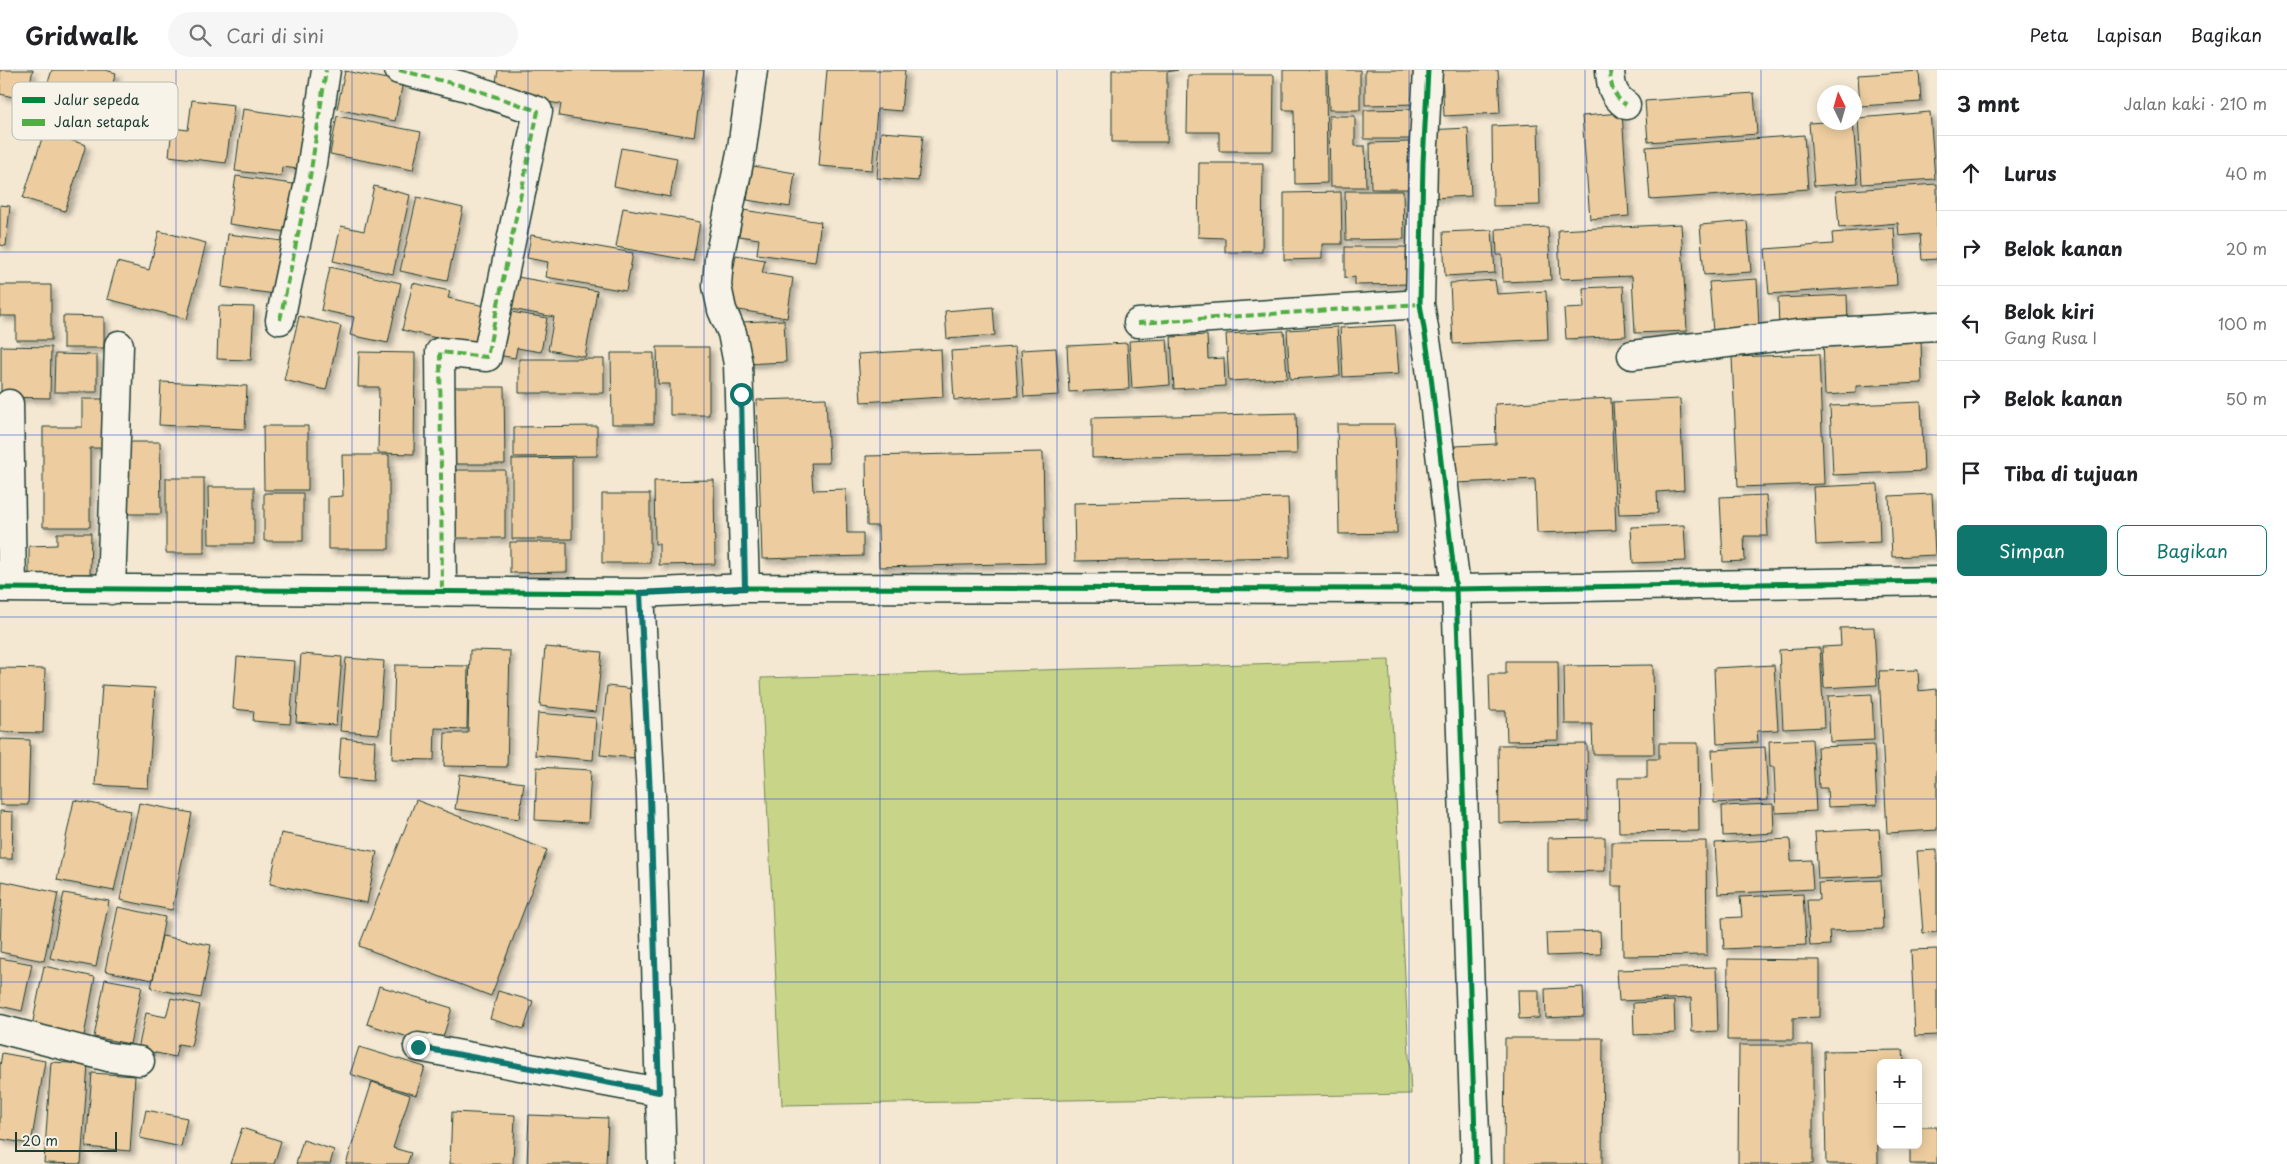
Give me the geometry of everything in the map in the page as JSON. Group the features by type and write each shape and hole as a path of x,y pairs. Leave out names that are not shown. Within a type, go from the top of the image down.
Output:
{"street":[{"path":"280,320 310,177 326,70"},
{"path":"399,70 466,88 538,112 487,357 440,352 442,592"},
{"path":"745,588 738,364 732,334 722,310 717,286 719,258 742,148 754,70"},
{"path":"1428,70 1423,162 1420,304 1429,359 1456,589 1476,1164"},
{"path":"1610,70 1612,89 1617,98 1626,105"},
{"path":"1138,322 1420,304"},
{"path":"1632,354 1798,334 1937,326"},
{"path":"111,590 119,345"},
{"path":"9,404 6,588 640,593 745,588 1456,589 1937,581"},
{"path":"640,593 650,795 662,1164"},
{"path":"0,1029 108,1057 140,1061"},
{"path":"418,1047 659,1092"}],"green space":[{"path":"1389,660 1411,1094 782,1105 761,678"}],"building":[{"path":"0,70 33,70 30,82 12,82 12,97 0,94"},
{"path":"52,70 105,70 116,73 113,82 48,82"},
{"path":"498,70 704,70 694,137 559,116 561,104 494,94"},
{"path":"827,70 905,70 901,111 877,109 872,170 819,166"},
{"path":"1112,70 1178,70 1167,72 1167,142 1112,142"},
{"path":"1283,70 1326,70 1327,183 1295,184 1294,110 1283,110"},
{"path":"1328,70 1360,70 1360,110 1329,110"},
{"path":"1365,70 1418,70 1418,104 1365,105"},
{"path":"1442,70 1498,70 1500,113 1444,116"},
{"path":"345,71 403,82 395,121 337,109"},
{"path":"1919,71 1921,102 1862,106 1862,85 1859,85 1858,75"},
{"path":"1188,75 1274,75 1273,151 1219,151 1219,132 1187,132"},
{"path":"1754,93 1757,134 1648,142 1645,101"},
{"path":"192,100 234,105 226,163 169,156 171,140 178,140 178,129 188,130"},
{"path":"243,109 314,119 307,170 282,167 281,176 235,171"},
{"path":"1420,109 1420,139 1364,139 1364,110"},
{"path":"1930,112 1935,179 1862,184 1859,130 1862,130 1862,118"},
{"path":"1622,113 1629,216 1590,219 1582,116"},
{"path":"337,116 421,132 413,170 330,154"},
{"path":"1329,116 1355,116 1355,146 1365,146 1366,187 1330,187"},
{"path":"1817,122 1817,130 1854,130 1858,183 1814,186 1809,123"},
{"path":"1538,124 1540,205 1493,206 1492,126"},
{"path":"1468,128 1471,196 1431,198 1427,130"},
{"path":"881,132 923,135 918,181 877,178"},
{"path":"1804,135 1808,189 1650,200 1646,147"},
{"path":"41,140 70,140 86,145 65,211 23,198"},
{"path":"1409,142 1409,189 1371,189 1370,143"},
{"path":"621,148 677,158 670,197 614,186"},
{"path":"1199,163 1263,163 1262,252 1225,252 1225,238 1198,237"},
{"path":"753,166 795,173 790,207 747,200"},
{"path":"236,176 300,185 294,233 229,224"},
{"path":"1937,184 1937,259 1922,260 1920,234 1899,236 1898,223 1839,228 1836,191"},
{"path":"374,186 410,195 393,274 333,261 341,226 364,231"},
{"path":"1345,191 1403,191 1404,239 1346,240"},
{"path":"1341,192 1342,244 1322,244 1322,259 1284,260 1284,193"},
{"path":"417,197 463,208 447,281 400,271"},
{"path":"0,205 10,206 6,246 0,245"},
{"path":"623,208 700,222 693,261 616,247"},
{"path":"743,210 821,222 815,262 757,254 759,239 739,236"},
{"path":"1747,221 1751,272 1704,275 1700,225"},
{"path":"1681,224 1687,331 1635,333 1632,276 1560,279 1558,230"},
{"path":"1548,227 1551,280 1503,282 1502,255 1497,255 1496,229"},
{"path":"1894,228 1897,285 1769,294 1765,249 1833,244 1832,233"},
{"path":"1492,230 1495,273 1445,276 1443,232"},
{"path":"159,231 206,243 187,319 107,299 117,262 149,270"},
{"path":"228,234 290,242 283,295 222,287"},
{"path":"531,235 633,253 626,291 546,277 548,262 527,258"},
{"path":"1345,247 1410,247 1411,284 1355,285 1355,277 1345,278"},
{"path":"736,255 765,260 762,273 793,278 787,318 727,308"},
{"path":"330,267 401,283 388,343 350,335 354,317 321,310"},
{"path":"506,275 597,291 585,357 548,350 554,317 501,307"},
{"path":"1757,279 1759,329 1713,332 1709,282"},
{"path":"1495,280 1497,294 1546,291 1548,339 1453,344 1450,283"},
{"path":"413,283 450,291 448,298 489,307 480,348 402,330"},
{"path":"0,285 51,285 51,340 16,340 16,316 0,316"},
{"path":"1623,286 1626,336 1566,339 1564,309 1584,308 1583,288"},
{"path":"1847,295 1848,325 1779,329 1778,298"},
{"path":"219,306 254,307 251,360 217,359"},
{"path":"993,307 995,335 947,339 945,311"},
{"path":"505,311 547,318 541,352 517,348 515,358 497,355"},
{"path":"63,316 104,317 104,348 63,348"},
{"path":"299,316 341,326 326,390 284,380"},
{"path":"784,320 786,362 743,364 741,322"},
{"path":"1395,325 1399,374 1343,377 1340,328"},
{"path":"1337,327 1340,376 1290,379 1287,330"},
{"path":"1284,331 1287,378 1229,381 1226,334"},
{"path":"1207,335 1208,359 1224,358 1225,386 1174,389 1171,337"},
{"path":"1823,338 1921,340 1922,383 1856,386 1856,393 1825,395"},
{"path":"1167,339 1170,385 1132,388 1129,341"},
{"path":"1127,343 1129,389 1069,392 1067,346"},
{"path":"1,346 51,347 50,398 1,397"},
{"path":"657,347 709,347 709,415 670,415 670,384 658,384"},
{"path":"1015,347 1018,396 954,400 951,351"},
{"path":"1056,348 1059,395 1024,397 1021,350"},
{"path":"941,349 943,397 861,402 858,354"},
{"path":"359,352 415,353 414,454 378,453 379,387 358,387"},
{"path":"611,353 654,353 654,424 612,424"},
{"path":"55,354 97,355 97,392 54,392"},
{"path":"1819,354 1824,484 1738,487 1732,357"},
{"path":"519,359 604,359 604,393 519,393"},
{"path":"161,382 247,386 245,429 159,425"},
{"path":"449,387 504,387 505,464 450,464"},
{"path":"826,398 829,463 811,463 813,490 846,489 847,533 863,533 863,556 762,559 757,400"},
{"path":"1611,398 1616,530 1537,533 1535,479 1457,483 1455,446 1496,444 1495,404"},
{"path":"82,399 106,399 107,448 90,448 90,527 43,527 43,427 82,427"},
{"path":"1680,399 1684,490 1657,492 1658,513 1619,514 1613,402"},
{"path":"1921,402 1924,471 1833,475 1830,406"},
{"path":"1296,413 1297,454 1092,458 1092,418"},
{"path":"1337,424 1395,424 1397,533 1339,534"},
{"path":"263,426 308,426 308,490 264,490"},
{"path":"597,426 597,456 514,457 514,427"},
{"path":"127,442 160,442 161,514 127,514"},
{"path":"1043,452 1045,563 879,567 878,526 867,526 866,456"},
{"path":"342,455 389,455 389,549 328,549 328,497 343,496"},
{"path":"572,458 572,539 512,539 512,459"},
{"path":"451,470 505,470 505,538 451,538"},
{"path":"166,478 204,478 204,553 166,553"},
{"path":"714,480 715,564 659,565 659,544 655,544 654,481"},
{"path":"1878,484 1880,542 1816,545 1813,487"},
{"path":"208,487 254,487 254,544 209,544"},
{"path":"264,493 303,493 303,541 264,541"},
{"path":"602,494 650,494 650,563 602,563"},
{"path":"1932,494 1935,555 1892,557 1889,496"},
{"path":"1766,495 1768,536 1744,536 1745,561 1723,562 1720,497"},
{"path":"1288,498 1290,557 1075,561 1074,503"},
{"path":"1684,525 1686,561 1633,563 1631,527"},
{"path":"57,533 91,533 90,574 29,575 29,546 57,545"},
{"path":"510,542 567,542 567,572 510,573"},
{"path":"1874,627 1877,685 1824,688 1822,647 1841,646 1840,628"},
{"path":"545,647 602,652 596,712 540,706"},
{"path":"1820,648 1824,727 1783,729 1779,650"},
{"path":"470,650 510,651 507,767 444,766 445,733 468,733"},
{"path":"301,654 342,657 336,725 296,722"},
{"path":"237,657 295,661 290,724 253,721 254,711 233,709"},
{"path":"346,658 384,661 379,734 340,731"},
{"path":"1506,661 1558,661 1559,740 1507,741 1506,711 1490,711 1489,674 1506,674"},
{"path":"395,665 468,666 467,729 435,728 434,760 392,759"},
{"path":"1653,665 1654,754 1593,754 1592,724 1565,724 1564,666"},
{"path":"1774,665 1778,730 1757,731 1758,742 1717,744 1714,668"},
{"path":"0,668 45,669 43,733 0,732"},
{"path":"1918,670 1919,691 1937,689 1937,830 1887,833 1879,671"},
{"path":"102,685 155,688 148,788 95,785"},
{"path":"607,686 644,690 637,758 600,755"},
{"path":"1872,694 1874,740 1830,742 1828,696"},
{"path":"538,713 596,718 593,760 535,755"},
{"path":"341,738 375,741 373,781 338,778"},
{"path":"0,739 30,740 28,805 0,805"},
{"path":"1812,739 1816,811 1776,813 1774,767 1770,767 1769,741"},
{"path":"1659,743 1698,743 1699,831 1619,832 1618,778 1647,778 1647,759 1659,759"},
{"path":"1587,744 1588,821 1499,823 1498,745"},
{"path":"1874,745 1877,805 1828,807 1827,788 1819,788 1817,747"},
{"path":"1765,747 1768,800 1714,803 1712,750"},
{"path":"537,767 591,770 588,823 535,820"},
{"path":"460,774 524,783 519,819 455,809"},
{"path":"74,800 131,811 114,891 57,880"},
{"path":"416,800 547,850 491,996 359,946"},
{"path":"139,803 192,813 172,910 120,900"},
{"path":"1773,804 1774,833 1723,836 1722,806"},
{"path":"0,811 13,812 12,859 0,859"},
{"path":"1879,829 1882,876 1818,879 1815,832"},
{"path":"281,833 377,852 367,903 270,884"},
{"path":"1605,837 1605,871 1548,872 1548,838"},
{"path":"1790,839 1791,861 1811,860 1813,889 1718,894 1715,843"},
{"path":"1706,841 1707,955 1623,956 1622,886 1612,886 1612,842"},
{"path":"1937,850 1937,932 1923,933 1917,851"},
{"path":"1881,880 1883,929 1829,931 1830,945 1810,946 1807,900 1819,900 1818,883"},
{"path":"2,881 58,893 44,961 0,952"},
{"path":"64,893 109,901 96,967 50,958"},
{"path":"1803,894 1806,945 1724,949 1722,918 1742,917 1740,897"},
{"path":"118,907 165,917 153,980 105,971"},
{"path":"1600,931 1601,954 1547,956 1546,933"},
{"path":"162,936 211,945 201,998 151,988"},
{"path":"1937,949 1937,1035 1915,1036 1911,950"},
{"path":"0,958 32,964 22,1011 0,1006"},
{"path":"1728,959 1820,960 1820,1017 1793,1018 1793,1040 1727,1040"},
{"path":"44,966 95,977 83,1041 31,1031"},
{"path":"1716,967 1718,1031 1692,1032 1691,998 1619,1001 1617,970"},
{"path":"105,979 142,986 130,1044 94,1037"},
{"path":"379,986 452,1008 440,1047 367,1024"},
{"path":"1583,987 1584,1016 1546,1018 1545,989"},
{"path":"1518,990 1539,990 1539,1018 1519,1019"},
{"path":"498,991 533,1001 524,1029 490,1019"},
{"path":"171,998 200,1005 191,1046 178,1044 175,1057 138,1049 146,1013 166,1017"},
{"path":"1674,1001 1675,1033 1634,1035 1633,1003"},
{"path":"1505,1038 1603,1038 1602,1164 1504,1164"},
{"path":"1739,1045 1813,1045 1813,1164 1738,1164"},
{"path":"359,1047 425,1067 416,1095 350,1074"},
{"path":"1903,1050 1904,1059 1877,1059 1878,1164 1826,1164 1824,1051"},
{"path":"2,1053 45,1061 31,1144 0,1139 0,1066"},
{"path":"51,1062 88,1064 81,1164 44,1163"},
{"path":"92,1073 135,1076 130,1151 86,1147"},
{"path":"372,1082 410,1095 393,1148 411,1153 407,1164 346,1164"},
{"path":"146,1110 187,1118 181,1147 140,1138"},
{"path":"452,1112 515,1115 513,1164 450,1164"},
{"path":"529,1115 608,1118 606,1164 527,1164"},
{"path":"1922,1127 1937,1127 1937,1164 1910,1164 1910,1149 1922,1149"},
{"path":"242,1128 281,1141 274,1164 230,1164"},
{"path":"303,1140 334,1150 330,1164 296,1164"}],"marked path":[{"path":"280,320 310,177 326,70"},
{"path":"399,70 467,87 538,111 487,357 440,352 442,592"},
{"path":"1610,70 1613,90 1626,105"},
{"path":"1138,323 1420,304"}],"cycle path":[{"path":"1428,70 1423,162 1420,304 1429,359 1456,589 1476,1164"},
{"path":"0,588 640,593 745,588 1456,589 1937,581"}],"route":[{"path":"418,1047 659,1092 650,795 640,593 745,588 741,394"}]}
